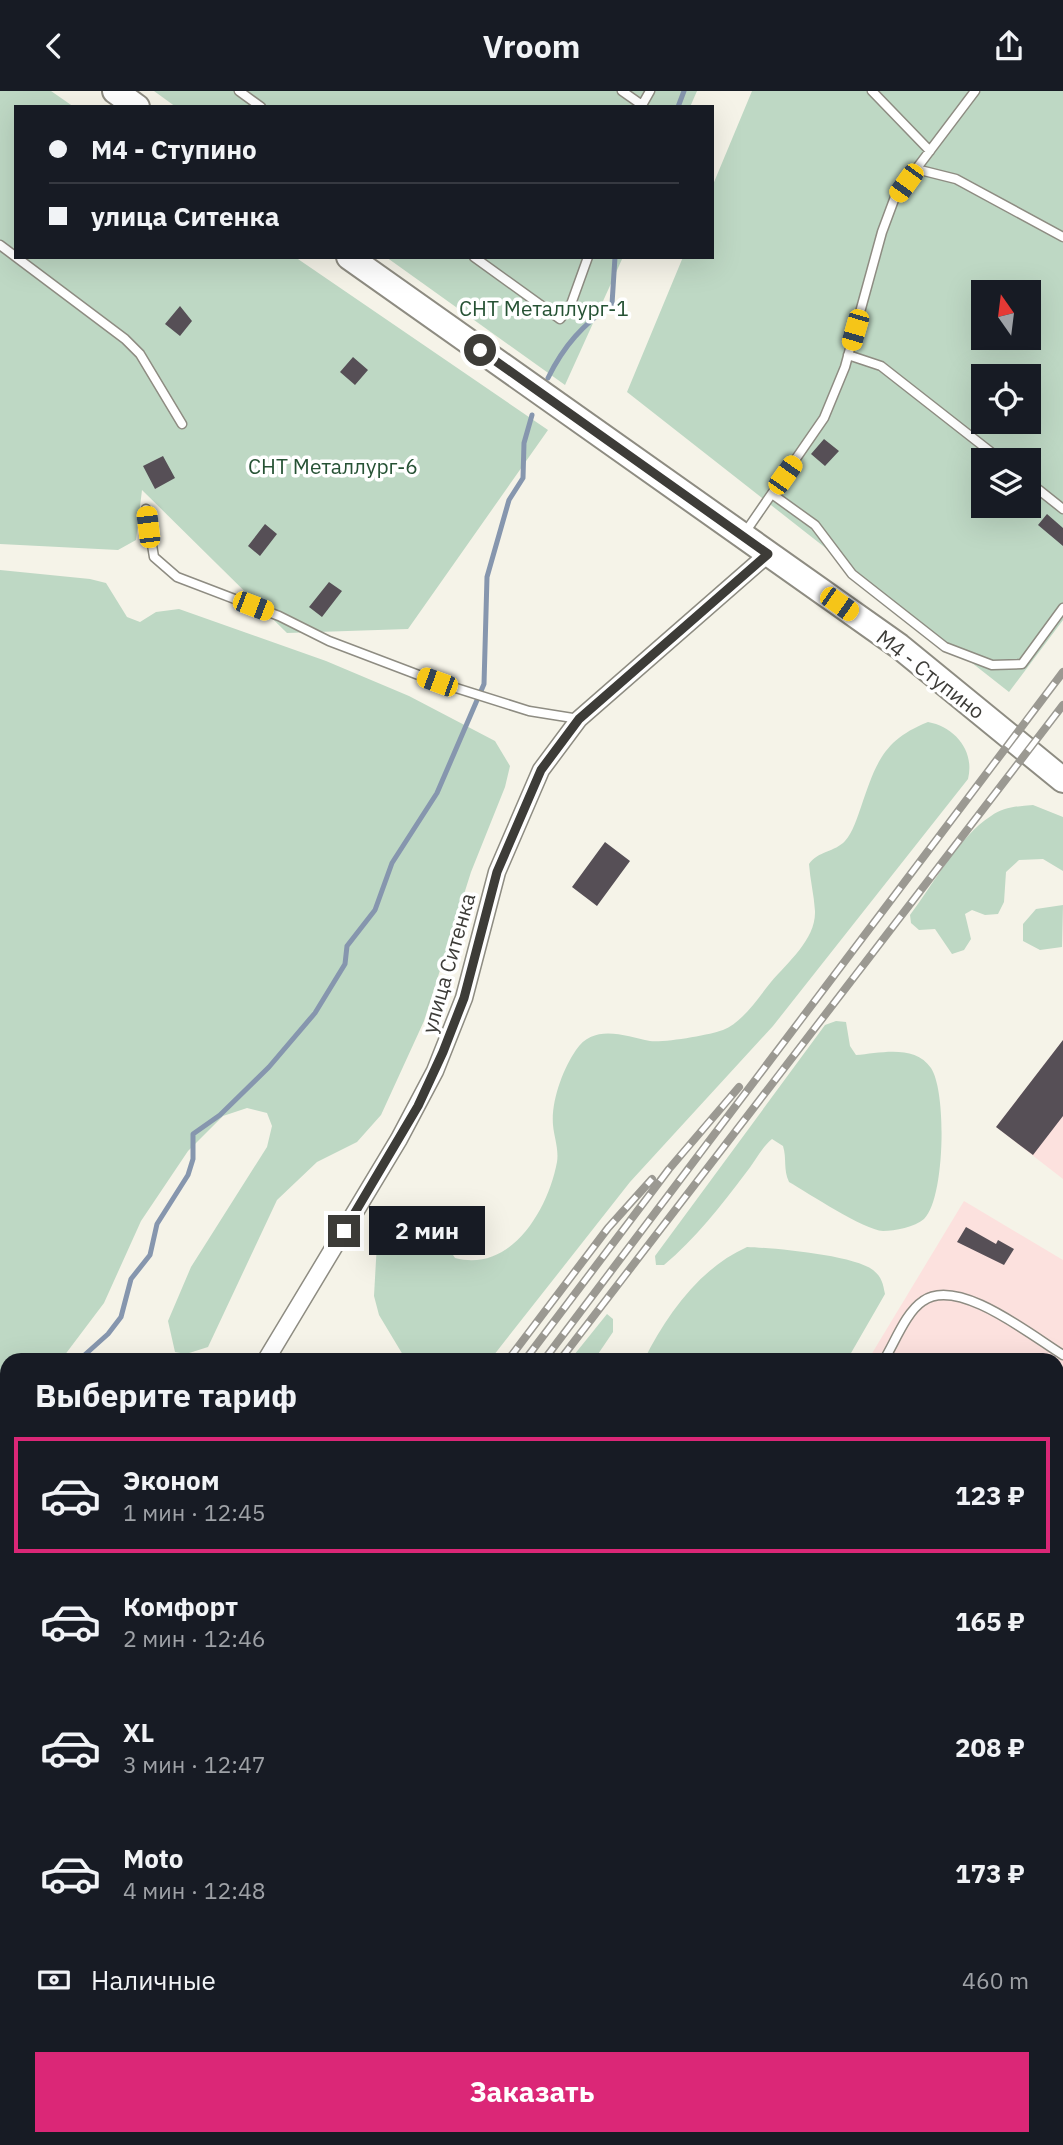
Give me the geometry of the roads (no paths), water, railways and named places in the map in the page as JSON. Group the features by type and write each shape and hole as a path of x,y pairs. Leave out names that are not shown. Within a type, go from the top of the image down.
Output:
{"main road":[{"path":"115,91 134,105"},
{"name":"М4 - Ступино","path":"352,259 898,646 1063,781"}],"street":[{"name":"улица Ситенка","path":"270,1353 399,1139 435,1070 464,998 490,893 541,770 579,719 768,554"}],"lane":[{"path":"239,91 258,105"},
{"path":"622,91 640,105"},
{"path":"872,91 930,151"},
{"path":"742,537 824,418 848,355 882,232 895,197 975,91"},
{"path":"916,169 956,179 1063,237"},
{"path":"19,259 125,339 140,354 183,424"},
{"path":"477,259 560,319 570,307 587,259"},
{"path":"848,355 881,366 986,448"},
{"path":"1041,492 1063,509"},
{"path":"772,494 815,525 852,574 945,647 992,665 1022,664 1063,608"},
{"path":"146,509 154,557 177,577 279,616 329,641 437,682 529,711 579,719"},
{"path":"888,1353 915,1309 923,1301 948,1294 972,1300 1060,1353"}],"waterway":[{"path":"679,105 684,91"},
{"path":"548,378 575,337 612,304 615,259"},
{"path":"87,1353 108,1334 121,1317 131,1279 150,1255 157,1224 188,1175 193,1159 193,1134 220,1115 269,1067 315,1013 345,964 347,946 375,910 392,863 437,793 484,684 487,577 509,500 523,478 524,443 532,415"}],"railway":[{"path":"549,1353 1063,672"},
{"path":"565,1353 1063,705"},
{"path":"530,1353 669,1169 739,1087"},
{"path":"513,1353 608,1228 652,1179"}],"park label":[{"name":"СНТ Металлург-1","path":"544,308"},
{"name":"СНТ Металлург-6","path":"333,466"}]}
